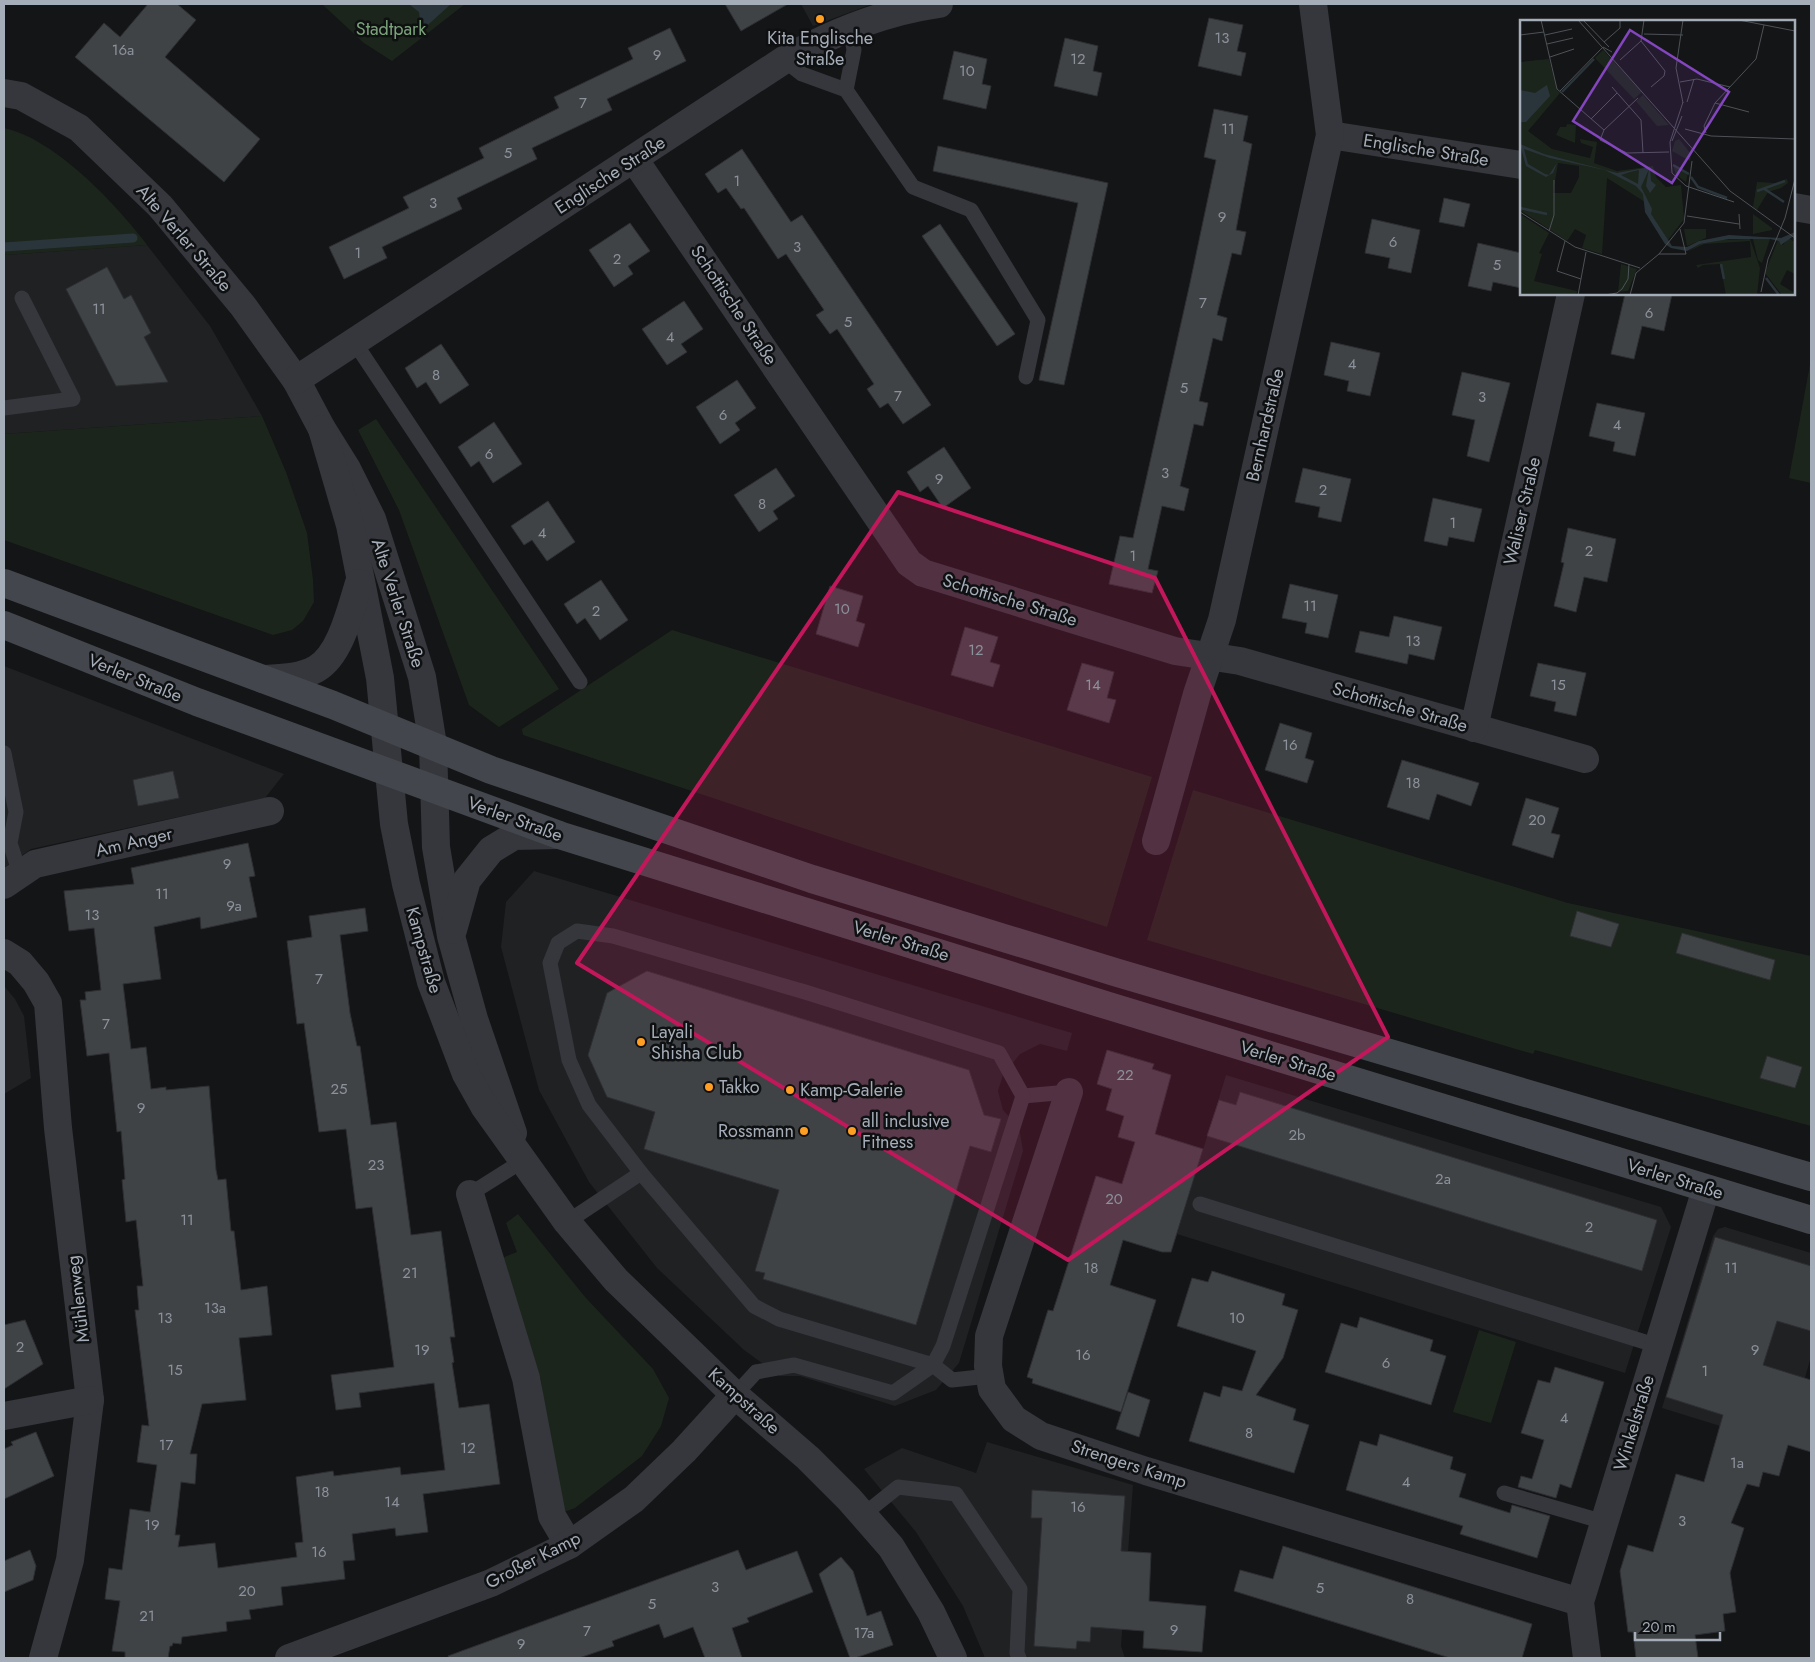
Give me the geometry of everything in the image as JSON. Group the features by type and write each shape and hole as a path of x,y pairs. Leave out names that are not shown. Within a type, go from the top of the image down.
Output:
{"main road":[{"name":"Verler Straße","path":"4,583 263,679 385,726 491,770 812,879 1118,973 1811,1177"},
{"name":"Verler Straße","path":"4,625 197,702 559,834 1109,1006 1811,1220"}],"street":[{"name":"Englische Straße","path":"296,380 784,60 818,40 907,8 939,4"},
{"name":"Bernhardstraße","path":"1156,841 1197,694 1224,611 1330,135 1313,4"},
{"name":"Alte Verler Straße","path":"4,93 21,96 79,128 160,206 243,306 296,380 322,430 347,468 372,519 422,676 433,746 433,789"},
{"name":"Englische Straße","path":"1330,135 1520,165"},
{"name":"Schottische Straße","path":"634,159 909,563 923,573 1175,651 1240,661 1585,759"},
{"path":"1795,207 1811,210"},
{"name":"Waliser Straße","path":"1474,728 1570,295"},
{"name":"Alte Verler Straße","path":"322,430 350,525 359,582 380,678 385,726"},
{"name":"Alte Verler Straße","path":"263,679 288,678 317,668 333,651 344,631 359,582"},
{"name":"Kampstraße","path":"385,726 394,824 406,884 431,982 466,1074 484,1106 567,1222 616,1280 735,1395 808,1458 891,1547 931,1612 953,1658"},
{"name":"Kampstraße","path":"433,789 436,847 452,936 474,1019 522,1157"},
{"name":"Am Anger","path":"12,880 35,864 270,811"},
{"name":"Kampstraße","path":"452,936 468,880 491,850 514,836 559,834"},
{"name":"Mühlenweg","path":"4,953 20,963 36,982 48,1004 58,1128 90,1400 70,1560 43,1658"},
{"name":"Strengers Kamp","path":"1070,1092 989,1336 989,1376 992,1389 1014,1419 1041,1436 1146,1471 1580,1602"},
{"name":"Winkelstraße","path":"1587,1658 1580,1602 1706,1189"},
{"path":"470,1194 526,1378 552,1516 569,1545"},
{"name":"Großer Kamp","path":"289,1658 491,1583 569,1545 634,1499 684,1450 735,1395"},
{"path":"4,1416 90,1400"}],"lane":[{"path":"846,90 854,50 850,27"},
{"path":"784,60 802,74 846,90 913,187 971,210 1038,320 1026,377"},
{"path":"4,408 73,399 22,298"},
{"path":"354,343 580,682"},
{"path":"4,753 16,812 10,843 12,880"},
{"path":"735,1395 756,1372 794,1365 893,1394 933,1365 943,1346 1023,1096 999,1053 642,944 613,936 577,931 558,943 550,963 569,1060 589,1105 641,1173 754,1306 779,1319 933,1365 952,1380 989,1376"},
{"path":"1023,1096 1070,1092"},
{"path":"470,1194 522,1157"},
{"path":"567,1222 641,1173"},
{"path":"1200,1204 1658,1346"},
{"path":"863,1515 898,1487 956,1494 1020,1589 1017,1653 1019,1658"},
{"path":"1504,1493 1604,1522"}],"highlighted area":[{"path":"898,492 1155,578 1388,1037 1068,1260 577,963"}],"shaded area":[{"path":"409,4 451,4 421,31 419,12"},
{"name":"Kita Englische Straße","path":"801,4 872,4 813,26"},
{"path":"147,245 210,326 262,416 4,434 4,255"},
{"path":"4,666 284,774 265,798 31,849 4,868"},
{"path":"534,871 1072,1033 1067,1051 1040,1044 1020,1054 1003,1075 998,1091 1003,1110 1019,1127 1023,1151 959,1363 936,1390 895,1406 800,1376 780,1376 744,1350 657,1268 589,1182 539,1090 501,947 506,902"},
{"path":"4,986 15,999 24,1016 31,1078 4,1094"},
{"path":"1226,1075 1661,1207 1671,1227 1625,1373 1177,1234"},
{"path":"1725,1227 1811,1253 1811,1357 1785,1446 1662,1408 1713,1236 1718,1229"},
{"path":"987,1442 1133,1485 1121,1646 1125,1658 985,1658 963,1606 916,1532 864,1469 902,1448 976,1473"}],"green space":[{"name":"Stadtpark","path":"322,4 465,4 392,61 364,43"},
{"path":"4,128 44,145 83,175 119,211 147,245 4,255"},
{"path":"1811,359 1811,483 1789,478"},
{"path":"262,416 286,472 307,533 314,602 303,621 292,630 273,635 4,540 4,434"},
{"path":"376,419 559,689 499,727 469,705 399,510 358,430"},
{"path":"672,630 1152,777 1107,927 523,735 522,729"},
{"path":"1193,790 1568,903 1811,956 1811,1126 1535,1050 1533,1054 1147,940"},
{"path":"518,1214 585,1297 653,1369 669,1398 661,1426 642,1456 575,1508 564,1512 554,1490 541,1380 502,1258 517,1252 506,1223"},
{"path":"1479,1330 1516,1342 1491,1423 1453,1412"}],"building":[{"path":"148,4 177,4 196,20 165,57 260,139 224,182 75,57 104,23 120,37"},
{"path":"725,4 788,4 741,31"},
{"path":"1209,18 1243,25 1237,51 1246,53 1241,76 1198,66"},
{"path":"670,28 686,61 607,99 612,110 532,148 537,159 457,198 462,209 382,247 387,258 344,279 329,247 409,208 403,197 484,158 479,148 559,108 554,97 633,59 628,48"},
{"path":"1065,38 1098,46 1093,71 1102,73 1097,96 1054,86"},
{"path":"954,51 987,59 982,84 991,86 986,109 943,99"},
{"path":"1214,109 1248,116 1243,141 1252,144 1236,230 1246,232 1241,255 1232,253 1217,315 1227,318 1222,341 1213,338 1199,401 1208,403 1203,426 1194,424 1180,486 1189,489 1184,511 1162,506 1148,569 1158,571 1152,593 1109,584 1120,536 1133,538 1190,283 1216,160 1204,157"},
{"path":"938,146 1108,183 1064,385 1039,380 1078,203 933,171"},
{"path":"742,149 791,222 802,215 931,405 903,424 888,403 880,408 867,389 874,384 837,329 830,334 816,315 824,310 786,254 778,259 744,208 741,209 726,188 718,193 705,174"},
{"path":"1444,198 1470,204 1464,227 1439,222"},
{"path":"1372,219 1420,230 1411,273 1388,268 1390,258 1365,253"},
{"path":"630,223 650,251 628,266 633,274 614,287 589,250"},
{"path":"940,224 1015,334 997,346 922,236"},
{"path":"1478,243 1520,253 1520,288 1493,282 1491,291 1468,286"},
{"path":"107,267 124,299 131,295 151,333 144,337 168,382 116,386 66,289"},
{"path":"1625,295 1672,295 1664,331 1642,326 1634,359 1611,354"},
{"path":"684,301 703,329 681,344 687,352 667,365 642,329"},
{"path":"1331,342 1380,353 1370,396 1347,391 1349,381 1324,375"},
{"path":"441,344 469,385 440,404 426,382 417,388 405,368"},
{"path":"1462,372 1510,383 1489,462 1467,456 1475,420 1452,415"},
{"path":"737,380 756,408 735,423 740,430 720,444 696,407"},
{"path":"1597,403 1645,413 1635,456 1613,451 1615,442 1589,436"},
{"path":"494,422 522,464 493,483 479,461 471,467 458,447"},
{"path":"944,447 971,488 943,508 928,486 920,492 907,472"},
{"path":"776,468 795,496 773,511 778,519 759,532 734,495"},
{"path":"1303,468 1351,479 1341,522 1318,517 1320,507 1295,502"},
{"path":"1433,498 1482,509 1474,542 1449,537 1447,546 1424,541"},
{"path":"548,501 575,542 547,561 532,540 524,545 511,526"},
{"path":"1568,528 1616,539 1607,582 1584,577 1576,612 1554,606 1564,563 1561,562"},
{"path":"601,580 628,620 600,640 585,618 577,624 564,604"},
{"path":"1290,584 1338,595 1328,638 1305,633 1307,623 1282,618"},
{"path":"830,586 863,596 856,621 865,624 858,647 816,634"},
{"path":"1394,616 1442,627 1434,660 1409,654 1407,664 1355,652 1360,631 1389,637"},
{"path":"965,627 998,637 990,662 1000,665 993,687 951,675"},
{"path":"1082,663 1114,672 1107,698 1116,700 1109,723 1067,710"},
{"path":"1538,663 1586,673 1576,716 1554,711 1556,702 1530,696"},
{"path":"1280,723 1312,733 1305,758 1314,761 1307,783 1265,770"},
{"path":"1402,760 1479,783 1471,806 1437,794 1429,820 1387,807"},
{"path":"173,771 179,798 138,806 133,780"},
{"path":"1526,798 1559,808 1551,833 1560,835 1553,858 1512,845"},
{"path":"248,843 255,876 249,877 257,917 201,929 200,917 154,927 161,979 123,984 131,1049 146,1047 151,1089 166,1087 166,1090 209,1086 216,1170 218,1180 226,1179 231,1231 234,1231 241,1290 267,1286 272,1335 239,1338 246,1400 202,1404 190,1454 197,1454 195,1484 181,1482 175,1535 180,1535 178,1547 215,1543 218,1568 297,1557 295,1543 303,1542 296,1477 333,1471 334,1476 400,1467 401,1475 445,1470 434,1383 359,1393 361,1407 336,1410 331,1375 394,1367 372,1207 356,1209 346,1129 319,1132 304,1023 297,1024 287,941 312,937 309,916 365,908 368,931 340,935 350,1013 357,1046 360,1046 371,1125 396,1122 411,1235 441,1231 455,1337 450,1337 459,1408 489,1404 500,1484 423,1494 428,1532 396,1536 395,1528 352,1534 355,1560 343,1561 345,1579 281,1587 283,1605 249,1610 251,1619 226,1622 227,1631 182,1637 181,1644 173,1643 170,1646 168,1658 125,1658 125,1652 112,1651 120,1601 105,1599 109,1568 122,1570 130,1509 150,1512 157,1465 137,1462 142,1425 149,1426 135,1310 139,1310 137,1286 143,1286 136,1220 126,1222 122,1180 125,1179 121,1131 117,1132 109,1053 87,1056 80,1000 86,1000 85,992 101,990 94,928 69,931 64,891 134,884 131,868"},
{"path":"1577,911 1619,924 1611,947 1570,936"},
{"path":"1682,933 1775,960 1770,980 1676,953"},
{"path":"647,971 969,1070 984,1115 1001,1119 991,1152 970,1146 916,1325 763,1279 765,1273 755,1271 779,1190 644,1149 655,1112 607,1097 588,1055 607,993"},
{"path":"1107,1050 1154,1064 1152,1069 1171,1075 1155,1134 1203,1149 1171,1252 1162,1252 1123,1240 1110,1285 1156,1300 1121,1412 1032,1383 1033,1379 1027,1377 1048,1310 1053,1311 1096,1176 1122,1184 1135,1142 1118,1137 1124,1116 1106,1110 1112,1089 1097,1084"},
{"path":"1767,1056 1802,1067 1795,1088 1760,1078"},
{"path":"1240,1092 1657,1220 1642,1271 1207,1136 1219,1100 1236,1105"},
{"path":"1715,1237 1811,1266 1811,1331 1777,1321 1763,1365 1811,1380 1811,1452 1788,1445 1779,1476 1763,1472 1759,1487 1747,1484 1731,1523 1744,1528 1730,1573 1736,1612 1723,1614 1725,1631 1695,1635 1698,1658 1636,1658 1633,1632 1628,1632 1620,1571 1628,1545 1653,1552 1676,1474 1704,1482 1723,1415 1666,1397"},
{"path":"1212,1271 1285,1294 1282,1305 1298,1310 1283,1358 1256,1395 1296,1409 1293,1420 1309,1425 1294,1473 1189,1441 1204,1392 1220,1397 1223,1386 1242,1391 1256,1351 1177,1326 1192,1278 1208,1282"},
{"path":"1360,1317 1433,1340 1430,1351 1446,1356 1431,1405 1325,1372 1341,1323 1357,1328"},
{"path":"25,1320 43,1364 4,1389 4,1325"},
{"path":"1555,1367 1604,1382 1571,1488 1560,1484 1556,1498 1518,1487 1521,1476 1532,1479 1544,1440 1521,1433 1538,1380 1550,1383"},
{"path":"1128,1392 1150,1400 1139,1437 1116,1429"},
{"path":"36,1432 54,1476 4,1499 4,1449 13,1445 11,1442"},
{"path":"1380,1434 1453,1457 1450,1469 1466,1474 1459,1497 1510,1513 1512,1505 1550,1516 1537,1558 1460,1534 1463,1526 1346,1490 1360,1441 1377,1446"},
{"path":"1032,1490 1125,1496 1121,1551 1151,1553 1149,1601 1206,1606 1202,1652 1143,1648 1144,1631 1091,1627 1090,1642 1077,1641 1076,1649 1034,1646 1042,1518 1031,1518"},
{"path":"1283,1546 1532,1624 1522,1658 1450,1658 1234,1591 1240,1570 1273,1579"},
{"path":"30,1550 36,1566 33,1580 4,1592 4,1561"},
{"path":"738,1550 746,1570 797,1551 813,1592 747,1618 749,1622 732,1628 742,1658 705,1658 693,1627 664,1638 659,1624 612,1641 614,1646 579,1658 449,1658 448,1656"},
{"path":"841,1557 853,1571 867,1616 881,1611 893,1645 850,1658 819,1574"}],"waterway":[{"path":"4,247 133,238"}],"place":[{"name":"Kita Englische Straße","path":"820,19"},
{"name":"Layali Shisha Club","path":"641,1042"},
{"name":"Takko","path":"709,1087"},
{"name":"Kamp-Galerie","path":"790,1090"},
{"name":"Rossmann","path":"804,1131"},
{"name":"all inclusive Fitness","path":"852,1131"}]}
